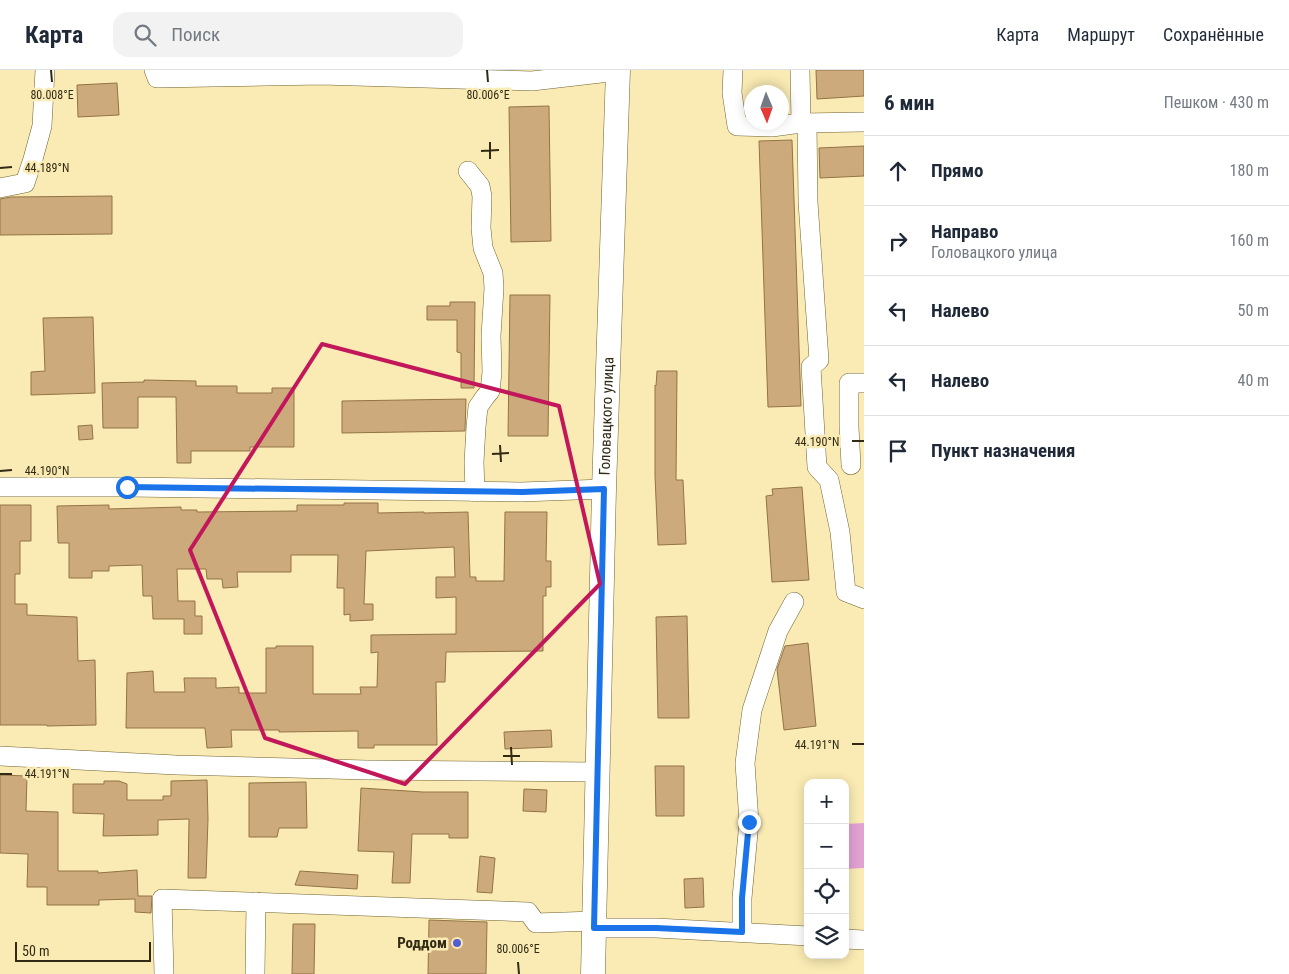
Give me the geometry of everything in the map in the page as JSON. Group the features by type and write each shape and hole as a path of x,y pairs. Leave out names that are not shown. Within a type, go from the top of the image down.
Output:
{"main road":[{"name":"Головацкого улица","path":"593,974 604,489 618,70"}],"street":[{"path":"0,188 25,183 42,126 45,70"},
{"path":"154,70 157,78 321,75 532,81 618,70"},
{"path":"732,70 732,93 737,126 864,122"},
{"path":"800,70 818,360 810,367 817,467 829,480 840,532 846,592 864,599"},
{"path":"468,171 480,186 482,196 481,228 483,248 493,273 494,288 490,391 478,407 476,427 474,462 476,492"},
{"path":"829,480 858,465 849,427 849,383 864,383"},
{"path":"0,487 476,492 604,489"},
{"path":"742,932 742,898 749,822 745,762 752,710 778,631 794,602"},
{"path":"0,756 176,765 367,770 597,772"},
{"path":"164,974 162,899 528,912 536,923 594,924 804,936"},
{"path":"255,974 256,902"},
{"path":"849,939 864,940"}],"highlighted area":[{"path":"322,344 559,406 600,584 405,784 265,738 190,550"}],"shaded area":[{"path":"864,823 864,868 849,869 849,824"}],"building":[{"path":"816,70 864,70 864,96 817,99"},
{"path":"117,83 119,115 78,117 77,85"},
{"path":"549,106 551,241 511,242 509,107"},
{"path":"792,140 801,406 768,407 759,141"},
{"path":"864,146 864,176 820,178 819,148"},
{"path":"112,196 112,234 0,235 0,199 11,197"},
{"path":"510,295 550,295 548,436 508,436"},
{"path":"450,302 475,302 474,388 461,388 461,353 457,352 457,320 427,320 427,306 450,306"},
{"path":"93,317 95,393 31,395 31,372 45,371 43,318"},
{"path":"657,371 677,371 676,480 683,480 686,544 658,545 655,476 655,385"},
{"path":"144,380 196,381 196,386 237,386 237,393 272,393 272,388 294,388 294,447 250,447 250,451 191,451 191,463 177,463 176,397 138,397 138,428 103,428 102,383 144,382"},
{"path":"466,399 465,431 342,433 342,401"},
{"path":"92,425 93,439 79,440 78,426"},
{"path":"802,487 809,580 772,582 766,496 773,495 772,489"},
{"path":"344,503 378,503 378,513 468,512 470,577 476,577 476,581 504,581 505,512 547,512 546,561 551,561 551,587 546,587 546,596 543,596 543,651 446,652 445,682 436,682 437,745 374,745 374,748 358,748 358,731 279,732 279,730 231,730 232,747 207,748 205,728 126,728 127,673 153,671 154,692 185,692 184,678 216,678 216,688 239,687 239,693 266,693 266,648 276,648 276,646 313,646 313,694 361,694 360,687 377,687 378,652 371,653 371,635 456,634 456,597 436,598 436,577 455,577 454,547 366,551 364,604 373,604 373,620 350,621 350,614 344,615 344,588 337,588 338,555 291,555 291,572 237,572 238,587 223,588 222,579 207,579 206,569 177,569 178,601 195,601 195,616 202,616 202,634 184,634 184,619 153,619 152,596 143,596 142,565 109,566 109,571 92,571 92,578 69,578 69,543 58,543 57,506 109,505 109,509 181,507 181,510 197,510 197,512 297,511 297,505 344,505"},
{"path":"0,505 31,505 31,541 20,541 20,574 15,574 15,604 27,604 27,615 77,617 78,661 95,660 96,725 0,725"},
{"path":"687,616 689,718 658,718 656,617"},
{"path":"808,643 816,726 784,730 777,669 785,646"},
{"path":"551,730 552,747 505,749 504,732"},
{"path":"655,766 684,766 684,816 656,816"},
{"path":"0,775 27,776 26,811 58,812 58,871 98,871 98,873 137,870 138,896 152,896 151,913 135,912 135,899 99,900 99,905 47,905 47,887 27,887 28,854 0,853"},
{"path":"207,780 206,878 188,878 189,819 158,820 158,835 103,836 104,814 73,813 73,784 104,784 104,781 119,781 127,784 127,800 163,800 163,796 171,796 171,781"},
{"path":"306,782 307,828 279,828 277,837 249,837 249,783"},
{"path":"361,788 423,792 468,792 468,838 449,838 449,834 412,834 410,883 392,883 394,852 358,851"},
{"path":"524,789 547,790 546,812 523,811"},
{"path":"480,856 495,858 492,893 477,892"},
{"path":"300,871 358,875 357,889 295,885"},
{"path":"703,878 704,907 685,908 684,879"},
{"name":"Роддом","path":"429,920 487,922 486,974 428,974"},
{"path":"293,924 315,924 314,974 292,974"}],"place":[{"name":"Роддом","path":"457,943"}],"route":[{"path":"127,487 522,492 604,489 594,928 656,928 742,932 742,898 749,822"}]}
